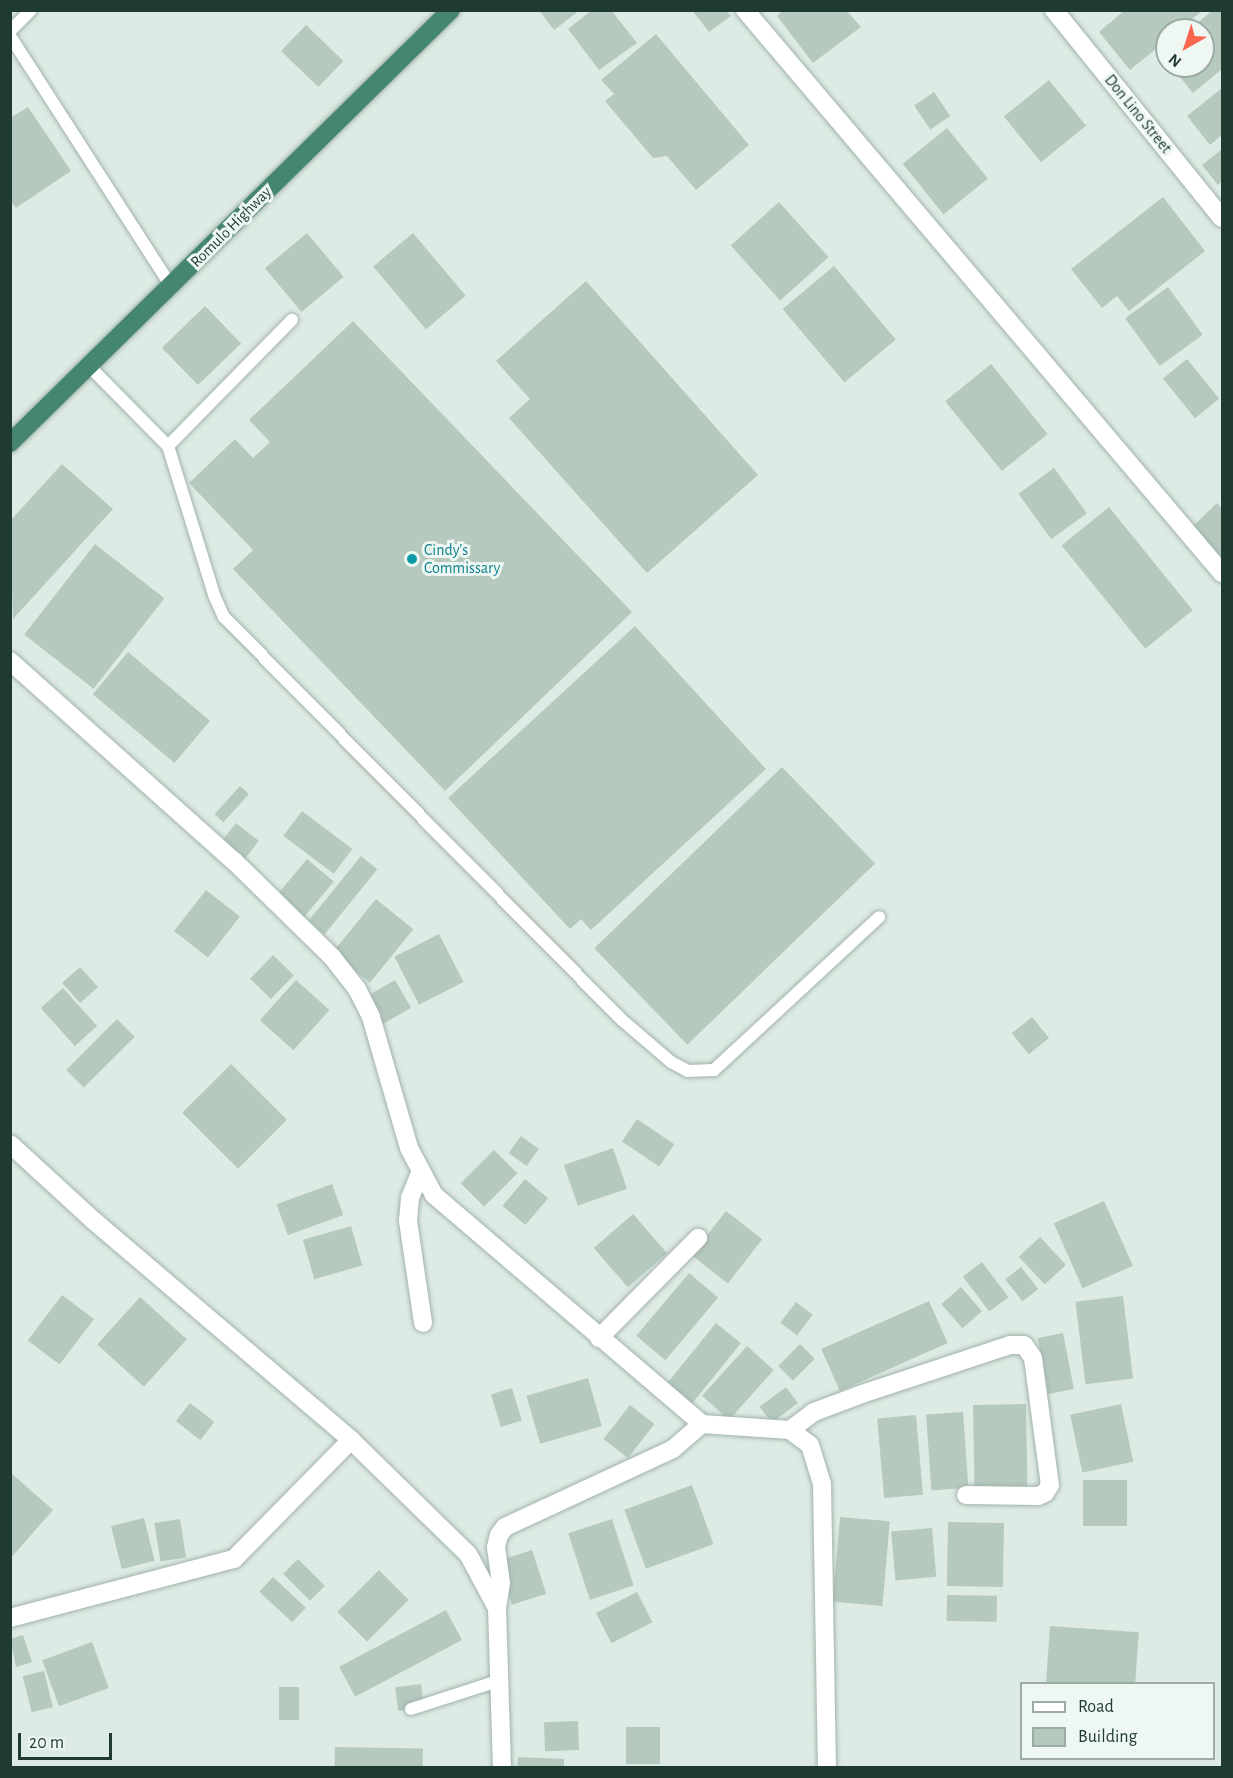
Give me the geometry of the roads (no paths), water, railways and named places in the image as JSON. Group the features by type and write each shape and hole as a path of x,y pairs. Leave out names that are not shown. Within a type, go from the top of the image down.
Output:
{"highway":[{"name":"Romulo Highway","path":"10,443 451,10"}],"street":[{"path":"745,10 1222,573"},
{"name":"Don Lino Street","path":"1054,10 1222,218"},
{"path":"10,661 234,861 332,957 357,989 371,1017 420,1173 455,1215 702,1424 790,1430 810,1445 822,1484 827,1767"},
{"path":"10,1144 94,1221 351,1440 468,1554 497,1608"},
{"path":"420,1173 410,1198 408,1221 423,1323"},
{"path":"598,1338 698,1238"},
{"path":"790,1430 814,1412 842,1401 1010,1345 1024,1345 1033,1358 1050,1485 1045,1493 1038,1496 966,1495"},
{"path":"502,1767 497,1608 501,1583 496,1546 505,1527 673,1449 702,1424"},
{"path":"11,1618 234,1559 351,1440"}],"lane":[{"path":"10,31 31,10"},
{"path":"10,36 171,286"},
{"path":"168,446 292,321"},
{"path":"89,366 168,446 214,595 224,617 622,1020 670,1062 688,1071 714,1070 879,917"},
{"path":"411,1709 501,1680"}],"place":[{"name":"Cindy's Commissary","path":"412,559"}]}
